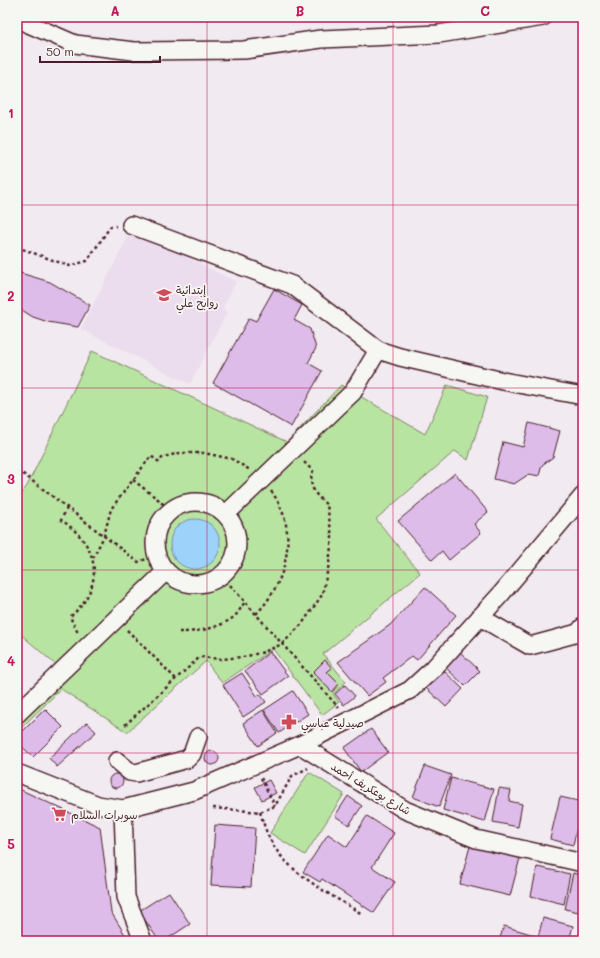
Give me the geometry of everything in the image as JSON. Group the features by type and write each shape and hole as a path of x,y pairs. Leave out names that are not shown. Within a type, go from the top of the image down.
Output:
{"street":[{"path":"17,19 75,44 134,51 244,50 321,38 439,34 543,17"},
{"path":"131,225 292,285 378,350 400,357 503,381 583,396"},
{"path":"226,514 353,392 378,350"},
{"path":"17,773 98,806 123,809 194,792 300,745 410,690 433,669 480,617 583,496"},
{"path":"201,501 215,505 226,514 234,526 238,539 236,554 231,566 222,576 210,582 197,585 184,583 172,577 162,568 156,556 155,542 157,529 164,517 170,511 186,502 201,501"},
{"path":"17,714 166,571"},
{"path":"480,617 530,646 581,635"},
{"path":"117,761 130,772 136,773 187,759 192,754 198,737"},
{"name":"شارع بوعكريف أحمد","path":"300,745 405,810 476,839 583,863"},
{"path":"123,809 126,897 143,941"}],"path":[{"path":"17,247 69,266 87,261 110,227 131,225"},
{"path":"125,725 200,657 222,659 243,657 264,652 282,644 302,624 322,595 329,564 332,537 327,505 315,493 312,485 312,474 314,471 292,450"},
{"path":"93,558 104,536 111,509 151,456 159,462 163,457 180,453 204,453 232,459 254,472 262,479 278,500 286,520 288,547 284,568 277,587 265,605 256,614"},
{"path":"18,470 138,562 156,556"},
{"path":"133,480 159,500 170,511"},
{"path":"67,508 61,520 71,527 84,540 93,558 94,575 90,592 80,609 70,617 81,639 88,646"},
{"path":"222,576 350,720"},
{"path":"179,632 203,630 232,619 245,602"},
{"path":"116,619 176,679"},
{"path":"255,765 275,806"},
{"path":"213,808 260,812 275,806 292,776 309,768"},
{"path":"260,812 271,842 294,870 362,914"}],"shaded area":[{"name":"إبتدائية روابح علي","path":"132,229 236,282 222,309 227,312 190,384 81,329"}],"green space":[{"path":"92,351 287,442 341,385 425,434 447,385 487,397 468,460 455,451 376,519 420,573 323,654 346,682 333,694 339,702 322,715 273,649 222,683 206,661 127,732 61,689 17,732 17,701 56,665 17,631 17,499 27,486"},
{"path":"309,772 344,794 305,855 270,833"}],"water":[{"path":"195,519 204,521 215,530 220,544 218,553 209,564 195,569 186,567 175,558 170,544 172,535 181,524"}],"building":[{"path":"17,272 50,282 90,305 78,327 48,322 33,317 17,307"},
{"path":"274,289 302,305 294,320 310,329 316,348 308,363 322,371 291,427 213,383 249,318 256,321"},
{"path":"529,423 560,431 553,457 542,465 539,476 529,474 514,484 494,479 503,442 523,447"},
{"path":"455,473 488,512 474,524 481,533 449,560 442,551 432,560 398,521"},
{"path":"425,587 456,615 417,660 412,656 383,678 386,682 367,696 338,662 390,625"},
{"path":"270,652 288,676 263,694 245,671"},
{"path":"460,652 480,671 465,686 445,667"},
{"path":"325,660 332,668 327,672 339,684 332,692 313,672"},
{"path":"442,669 463,689 446,707 425,687"},
{"path":"242,673 257,696 260,694 266,702 243,717 223,685"},
{"path":"345,685 355,696 344,705 335,694"},
{"path":"293,691 308,714 279,733 264,710"},
{"path":"45,709 63,727 33,757 17,742 17,737"},
{"path":"263,710 277,733 258,746 243,723"},
{"path":"87,722 96,732 57,767 49,758"},
{"path":"371,729 388,752 361,772 344,748"},
{"path":"212,751 217,753 219,758 217,763 212,765 207,763 205,758 207,753"},
{"path":"425,766 451,775 439,807 413,797"},
{"path":"116,774 121,776 123,781 121,786 116,788 111,786 109,781 111,776"},
{"path":"451,778 494,789 485,822 443,810"},
{"path":"269,780 276,793 262,800 255,787"},
{"path":"17,788 100,827 111,912 129,941 17,941"},
{"path":"499,788 511,790 509,801 522,804 518,827 493,822"},
{"path":"348,796 362,806 349,825 335,816"},
{"path":"560,797 583,802 573,845 550,839"},
{"path":"367,816 394,833 372,867 395,882 374,913 322,879 320,882 303,872 328,834 347,847"},
{"path":"215,825 255,828 251,887 211,885"},
{"path":"470,846 520,858 510,896 460,884"},
{"path":"537,867 570,874 564,904 531,896"},
{"path":"573,873 583,876 583,913 565,909"},
{"path":"169,892 190,924 164,941 159,941 139,911"},
{"path":"543,918 573,926 569,941 537,941"},
{"path":"504,926 534,935 532,941 499,941"}],"place":[{"name":"إبتدائية روابح علي","path":"164,295"},
{"name":"صيدلية عباسي","path":"289,722"},
{"name":"سوبرات السلام","path":"59,814"}]}
